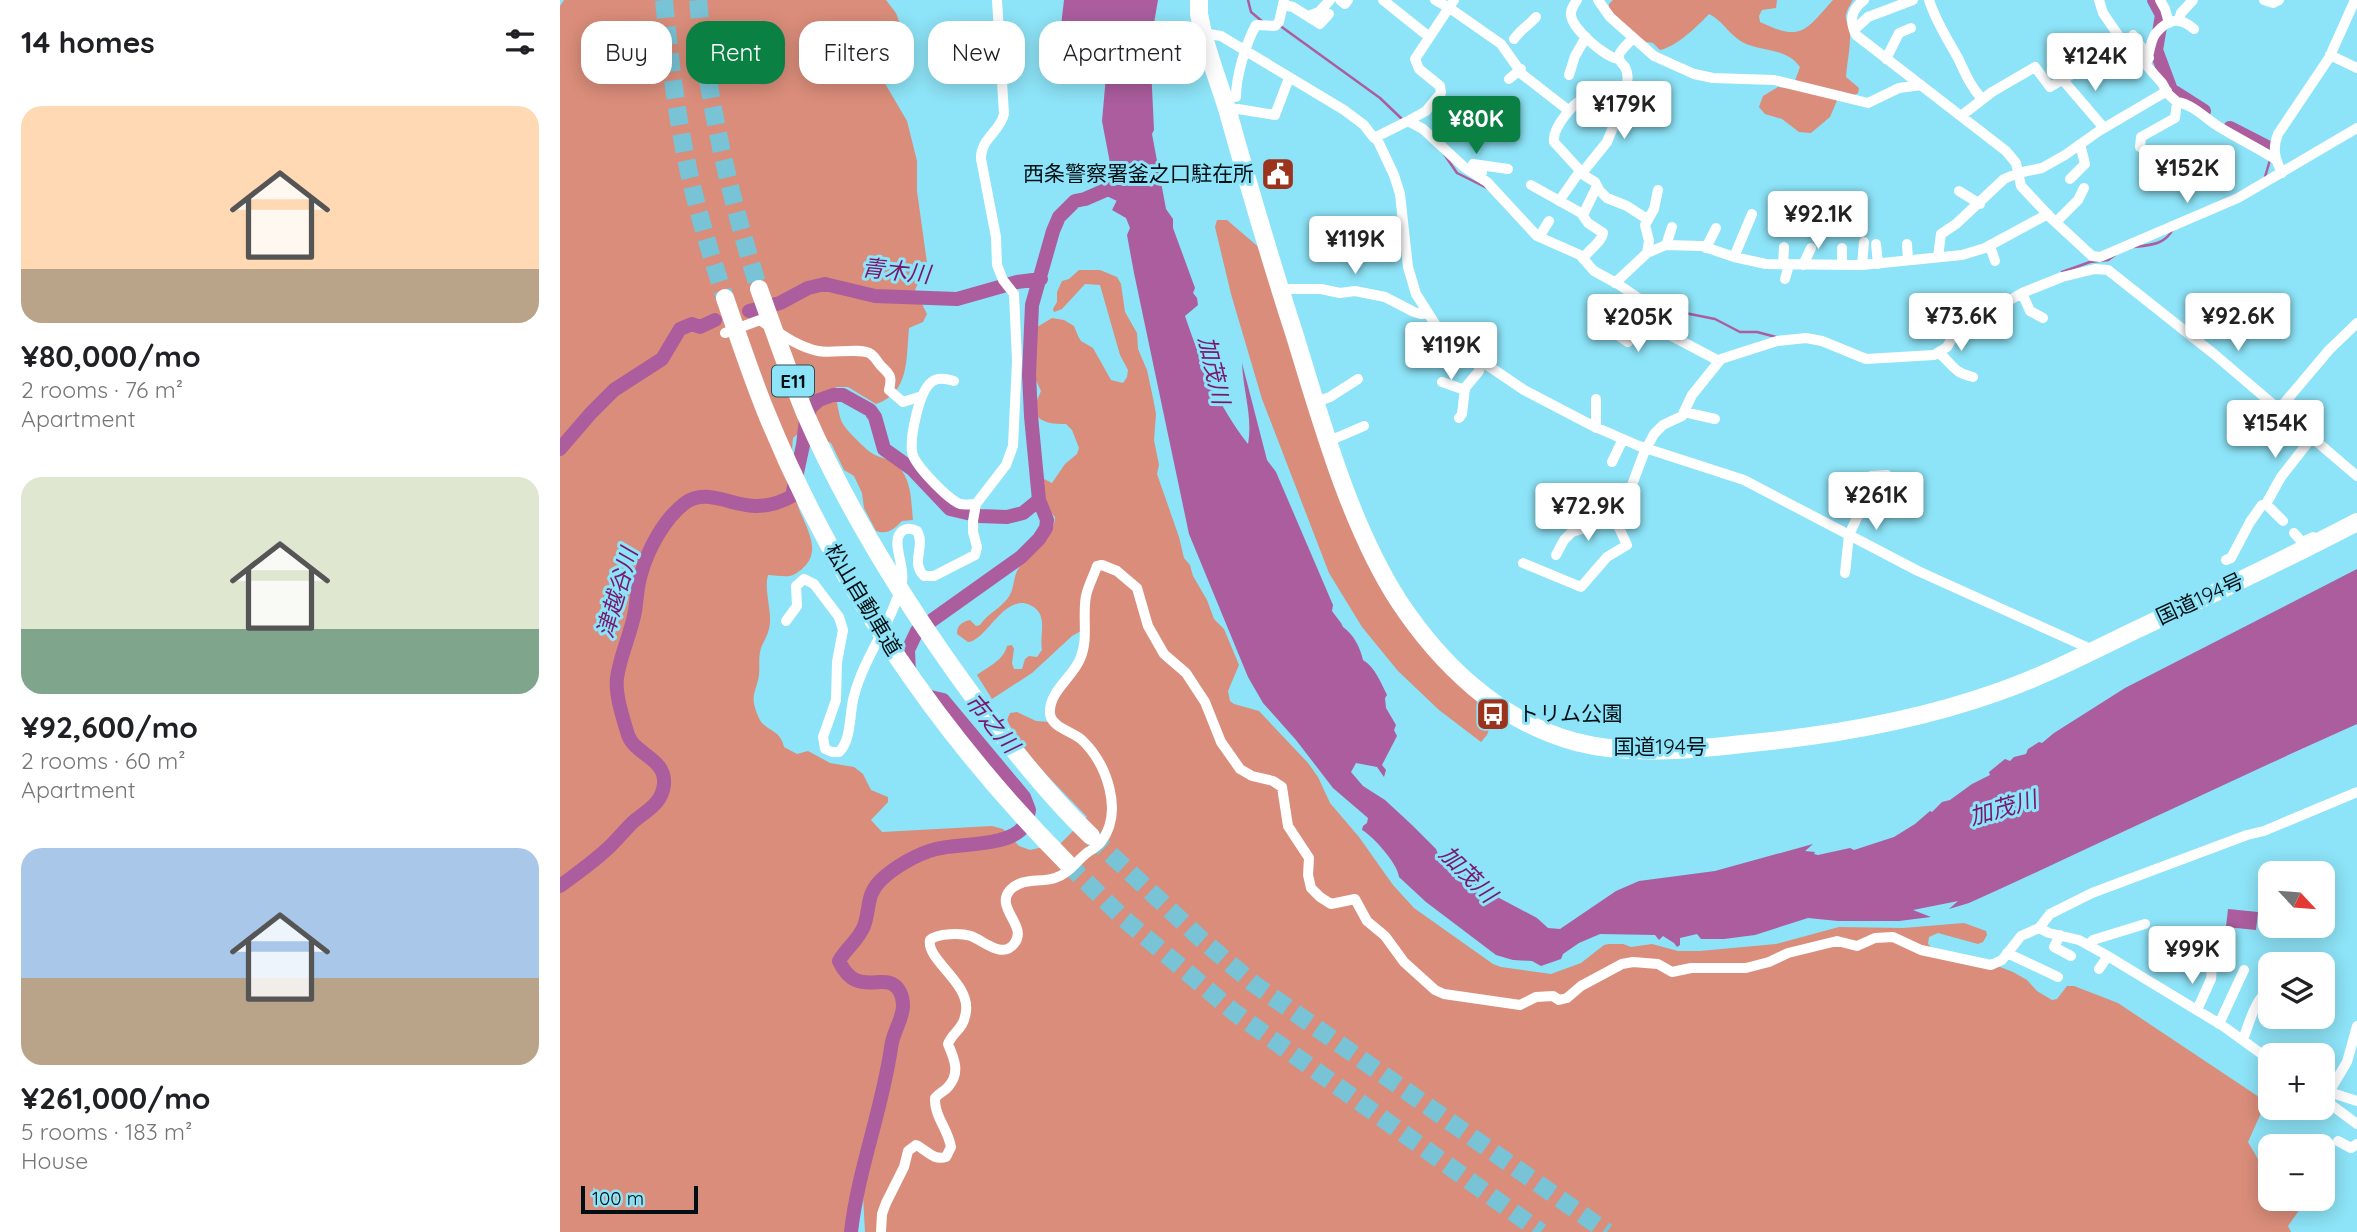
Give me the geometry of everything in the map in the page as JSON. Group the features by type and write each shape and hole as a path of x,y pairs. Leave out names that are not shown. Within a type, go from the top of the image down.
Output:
{"highway":[{"name":"国道194号","path":"1199,0 1200,21"},
{"name":"国道194号","path":"1206,40 1232,104 1280,289 1316,402 1366,540 1398,600 1459,676 1494,704 1540,729 1574,742 1611,749 1710,748 1847,732 1943,710 1999,692 2093,650 2357,522"},
{"name":"松山自動車道","path":"760,293 805,411 829,464 889,574 936,647 980,706 1046,789 1088,833"},
{"name":"松山自動車道","path":"725,298 731,331 780,445 820,528 874,622 926,697 978,764 1063,859"}],"street":[{"path":"786,621 797,606 796,586 804,579 814,584 841,624 843,636 837,662 836,700 823,745 825,749 839,752 846,744 854,696 864,666 897,600 903,570 897,541 899,534 908,528 917,531 920,537 918,569 924,576 934,576 975,555 977,547 973,532 974,512 1011,455 1017,361 1014,295 997,265 996,237 980,150 998,129 1004,114 997,0"},
{"path":"1308,16 1319,12 1330,0"},
{"path":"1340,0 1345,4 1348,0"},
{"path":"1383,0 1428,36"},
{"path":"1435,0 1451,4 1501,44 1523,75 1568,110"},
{"path":"1577,0 1570,16 1573,23 1611,59 1619,59"},
{"path":"1598,0 1610,17 1654,57 1694,74 1713,78 1774,80 1861,102 1874,101 1899,88 1921,86"},
{"path":"1864,0 1852,14 1850,23 1856,35 2006,151 2016,163 2021,186 2092,256 2357,474"},
{"path":"1854,30 1868,17 1913,0"},
{"path":"1929,0 1933,15 1970,85 1982,99"},
{"path":"2099,0 2103,13 2124,44 2147,62"},
{"path":"2160,0 2174,21"},
{"path":"2147,62 2156,33 2174,21 2193,0"},
{"path":"2264,0 2273,3 2279,0"},
{"path":"2282,173 2275,159 2278,134 2330,55 2355,0"},
{"path":"1289,78 1275,115 1238,109 1232,104 1238,77 1256,25 1275,26 1279,22 1284,3 1320,24 1329,14"},
{"path":"1377,139 1426,111 1441,93 1440,86 1419,69 1415,62 1428,36 1451,4"},
{"path":"1501,44 1506,38 1518,43 1518,33 1536,17"},
{"path":"2174,21 2184,20 2194,29"},
{"path":"1886,59 1899,33 1911,28"},
{"path":"1206,34 1221,36 1344,110 1377,139 1400,194 1409,275 1416,294 1446,336 1479,360 1534,396 1596,428 1646,448 1744,480 1930,577 2093,650"},
{"path":"2133,35 2166,91 2177,102 2275,159"},
{"path":"1569,75 1575,56 1586,37"},
{"path":"1632,39 1619,55 1626,70 1624,90 1614,99 1588,97 1568,110 1554,133 1554,142 1581,172 1595,182 1607,198 1627,206 1647,219"},
{"path":"1961,116 1982,99 2035,67 2050,87 2124,44"},
{"path":"2330,55 2357,68"},
{"path":"1509,79 1521,69"},
{"path":"2062,79 2104,128"},
{"path":"1938,257 1941,234 1980,204 2004,180 2018,173 2042,168 2166,91"},
{"path":"1559,201 1607,142 1620,110 1614,99"},
{"path":"2140,147 2141,137 2175,118 2177,102"},
{"path":"1408,121 1423,129 1464,167 1487,183 1539,237 1583,259 1594,271 1657,312 1666,333 1719,361"},
{"path":"1939,354 1952,338 2003,302 2062,276 2101,263 2212,211 2357,128"},
{"path":"2070,179 2085,164 2080,144"},
{"path":"1487,183 1485,175 1474,164 1508,169"},
{"path":"1531,185 1583,215 1588,223 1603,233 1607,240 1589,250 1583,259"},
{"path":"1583,215 1597,186"},
{"path":"2056,222 2078,200 2084,188"},
{"path":"1647,253 1649,241 1645,225 1658,205 1658,190"},
{"path":"1959,191 1980,204"},
{"path":"1734,257 1752,214"},
{"path":"1615,283 1647,253 1666,244 1706,248 1766,264 1878,264 1962,255 1990,246 2048,214"},
{"path":"1539,237 1549,221"},
{"path":"1666,244 1672,227"},
{"path":"1706,248 1716,228"},
{"path":"1863,265 1864,242"},
{"path":"1876,244 1878,264"},
{"path":"1907,244 1908,260"},
{"path":"1990,246 1995,261"},
{"path":"1784,247 1785,279"},
{"path":"1803,265 1811,248"},
{"path":"1842,248 1842,265"},
{"path":"1280,289 1321,289 1340,293 1355,291 1385,297 1414,312 1427,313"},
{"path":"2022,293 2031,311 2043,318"},
{"path":"1606,327 1628,342 1647,305"},
{"path":"731,331 760,320 794,342 819,351 864,352 872,355 877,363 889,372 891,379 888,390 902,402 922,396"},
{"path":"2280,408 2329,350 2357,323"},
{"path":"1556,555 1572,532 1618,516 1646,448 1659,429 1676,420 1684,412 1692,395 1719,361 1777,341 1806,338 1822,341 1866,359 1939,354 1947,359 1956,372 1973,377"},
{"path":"1460,418 1465,390 1469,381 1479,371 1479,360"},
{"path":"1316,402 1330,397 1358,379"},
{"path":"954,381 933,381 923,390 913,434 912,454 916,463 953,500 974,512"},
{"path":"1442,382 1465,390"},
{"path":"1596,428 1597,399"},
{"path":"1684,412 1715,419"},
{"path":"1329,441 1364,426"},
{"path":"2226,560 2231,558 2249,522 2262,505 2266,504 2281,477 2313,436"},
{"path":"1612,462 1623,439"},
{"path":"1845,573 1849,535 1866,498 1869,477 1886,475"},
{"path":"1523,563 1581,587 1606,557 1627,545 1618,516 1604,504"},
{"path":"2266,504 2283,521"},
{"path":"2294,533 2302,542 2322,532 2329,536"},
{"path":"881,1232 882,1214 904,1167 908,1151 916,1145 934,1158 940,1159 946,1157 951,1147 937,1115 935,1098 951,1084 956,1058 948,1044 963,1025 967,1004 958,985 932,952 930,940 940,935 961,935 970,936 998,949 1006,950 1012,947 1018,934 1006,904 1009,892 1022,881 1045,880 1066,873 1096,847 1106,834 1112,805 1107,780 1083,741 1052,720 1050,712 1063,682 1080,661 1084,648 1086,596 1097,566 1102,565 1117,571 1137,588 1148,626 1164,654 1186,673 1205,702 1221,742 1240,769 1252,776 1273,780 1282,787 1288,827 1309,858 1308,875 1311,888 1331,904 1355,899 1367,921 1385,936 1404,962 1435,990 1444,994 1520,1005 1547,996 1559,1000 1567,998 1581,986 1610,970 1633,962 1658,964 1672,972 1691,968 1746,968 1804,948 1837,941 1857,946 1875,938 1893,937 1921,950 1984,965 1996,963 2021,936 2039,928 2050,915 2092,893 2264,831 2357,792"},
{"path":"2039,928 2088,945 2108,956 2258,1051"},
{"path":"2088,945 2093,940 2141,929"},
{"path":"2060,936 2054,947 2071,956"},
{"path":"2007,953 2058,977"},
{"path":"2099,970 2108,956"},
{"path":"2197,1010 2211,979 2212,968"},
{"path":"2219,1024 2244,970"},
{"path":"2243,1040 2258,1002"},
{"path":"2335,1080 2347,1062 2357,1026"},
{"path":"2335,1097 2357,1101"},
{"path":"2335,1104 2357,1124"},
{"path":"2338,1141 2351,1148 2357,1143"}],"shaded area":[{"path":"564,0 886,0 896,13 899,21 799,21 799,84 885,84 907,121 917,161 917,191 927,263 915,290 927,314 923,322 909,328 901,383 887,399 876,404 848,387 836,387 836,390 840,417 845,427 872,453 899,467 905,476 911,494 913,520 902,521 887,532 876,531 864,508 862,493 854,476 844,470 831,443 801,431 793,438 794,488 810,536 812,553 803,568 791,576 768,575 770,623 760,652 754,698 755,709 761,721 779,736 784,747 797,754 808,751 830,763 854,767 863,774 871,790 888,797 888,802 871,820 882,832 992,826 1003,829 1019,846 1030,850 1061,843 1087,817 1023,747 1007,720 1010,713 1017,712 1036,721 1050,722 1054,705 1064,684 1076,671 1081,631 1032,673 992,699 977,675 999,659 1007,646 1012,645 1014,649 1014,669 1022,669 1029,656 1037,657 1042,650 1040,613 1032,606 1021,603 1012,605 975,639 968,642 957,634 962,623 970,620 976,626 980,625 1008,598 1017,571 1050,534 1055,517 1044,501 1040,481 1044,479 1052,483 1079,448 1072,430 1066,424 1045,422 1035,414 1035,405 1041,391 1034,376 1037,327 1052,318 1064,320 1074,326 1081,341 1093,348 1111,380 1123,383 1127,377 1128,370 1120,355 1100,285 1085,284 1062,309 1054,312 1053,309 1062,281 1069,279 1079,270 1100,270 1117,277 1121,284 1125,312 1137,333 1138,349 1147,370 1156,414 1154,440 1159,465 1157,474 1184,558 1190,565 1214,619 1224,629 1239,665 1228,691 1230,701 1259,711 1308,763 1330,803 1414,908 1493,964 1551,974 1581,963 1609,944 1631,947 1652,944 1678,951 1700,951 1776,944 1839,927 1903,928 1964,923 1986,931 1983,942 1978,944 1938,933 1929,937 1928,944 1932,948 1982,960 2013,972 2052,1000 2057,999 2067,986 2074,986 2118,1003 2258,1096 2258,1120 2248,1142 2258,1159 2258,1211 2299,1211 2288,1226 2291,1232 865,1232 863,1195 855,1194 850,1201 847,1232 560,1232 560,6"},
{"path":"1613,0 1777,0 1776,8 1762,10 1760,22 1794,32 1809,26 1833,0 1853,0 1846,13 1850,37 1846,77 1859,88 1858,93 1853,96 1841,91 1830,117 1811,133 1799,132 1782,119 1765,114 1759,107 1763,96 1778,87 1792,89 1800,67 1790,57 1743,42 1709,14 1680,40 1660,50 1653,43 1641,41 1609,9"},
{"path":"1217,220 1227,220 1262,250 1302,382 1426,650 1455,682 1489,711 1493,719 1481,742 1439,710 1398,671 1362,627 1329,573 1262,399 1231,294 1215,227"}],"water":[{"path":"1064,0 1158,0 1154,21 1062,21"},
{"name":"加茂川","path":"1105,84 1152,84 1152,134 1166,209 1173,219 1173,228 1195,288 1193,293 1197,298 1198,305 1185,316 1197,350 1228,415 1248,444 1249,424 1242,363 1267,460 1276,472 1333,605 1332,611 1356,642 1363,660 1377,676 1387,695 1386,708 1396,725 1394,730 1397,736 1382,765 1386,770 1384,777 1377,767 1356,763 1351,772 1363,786 1385,800 1412,825 1438,854 1488,892 1537,918 1548,928 1560,929 1616,891 1639,881 1715,871 1813,844 1805,851 1818,855 1850,848 1854,850 1894,837 1932,812 1942,802 1950,800 1990,775 1989,772 2005,759 2010,761 2026,754 2028,749 2039,742 2042,743 2125,688 2357,569 2357,724 1969,903 1949,909 1958,901 1913,910 1931,917 1899,921 1808,918 1755,935 1701,939 1697,934 1680,938 1680,945 1677,947 1663,936 1659,940 1655,935 1600,934 1579,943 1563,954 1561,959 1541,966 1532,961 1513,960 1496,955 1426,902 1399,877 1398,871 1384,851 1362,830 1368,818 1333,788 1263,703 1248,677 1189,534 1134,273 1127,235 1130,228 1126,218 1112,210 1117,200 1102,121"},
{"path":"2228,909 2258,912 2256,930 2226,927"}],"waterway":[{"path":"1248,0 1251,12 1263,22"},
{"path":"2154,0 2162,15 2156,50 2171,90 2204,111"},
{"path":"1279,25 1380,98 1404,121"},
{"path":"2230,128 2271,149"},
{"path":"1444,154 1457,173 1487,188"},
{"path":"2265,177 2270,160"},
{"name":"市之川","path":"909,675 908,650 917,631 1021,557 1046,528 1047,520 1039,500 1031,416 1029,374 1032,305 1059,217 1075,201 1108,189 1131,200"},
{"path":"2134,247 2161,241 2173,229"},
{"path":"2062,272 2090,262 2108,260 2115,255"},
{"name":"青木川","path":"749,311 780,303 808,288 825,284 875,296 957,299 1017,282 1041,279"},
{"path":"1659,308 1669,314 1680,312 1715,319 1740,332 1757,332 1776,337"},
{"name":"青木川","path":"560,449 614,390 662,359 680,329 692,324 700,327 715,320"},
{"name":"津越谷川","path":"560,886 606,850 652,807 663,791 660,768 628,735 618,699 617,678 633,620 644,564 664,526 685,503 711,497 748,506 761,506 792,496 806,419 811,407 819,400 833,395 843,395 870,410 875,417 884,449 912,469 950,509 980,516 1007,517 1023,513 1039,500"},
{"name":"市之川","path":"851,1232 859,1186 903,1005 901,994 894,985 888,982 855,980 839,961 861,931 872,892 886,876 929,851 1008,838 1024,826 1029,810 1024,797 943,700 922,695"}],"tunnel":[{"path":"664,0 683,143 693,190 725,298"},
{"path":"698,0 713,110 738,218 759,289"},
{"path":"1091,836 1201,939 1254,984 1607,1232"},
{"path":"1067,863 1123,918 1234,1012 1541,1232"}],"place":[{"name":"西条警察署釜之口駐在所","path":"1278,174"},
{"name":"トリム公園","path":"1493,714"}]}
